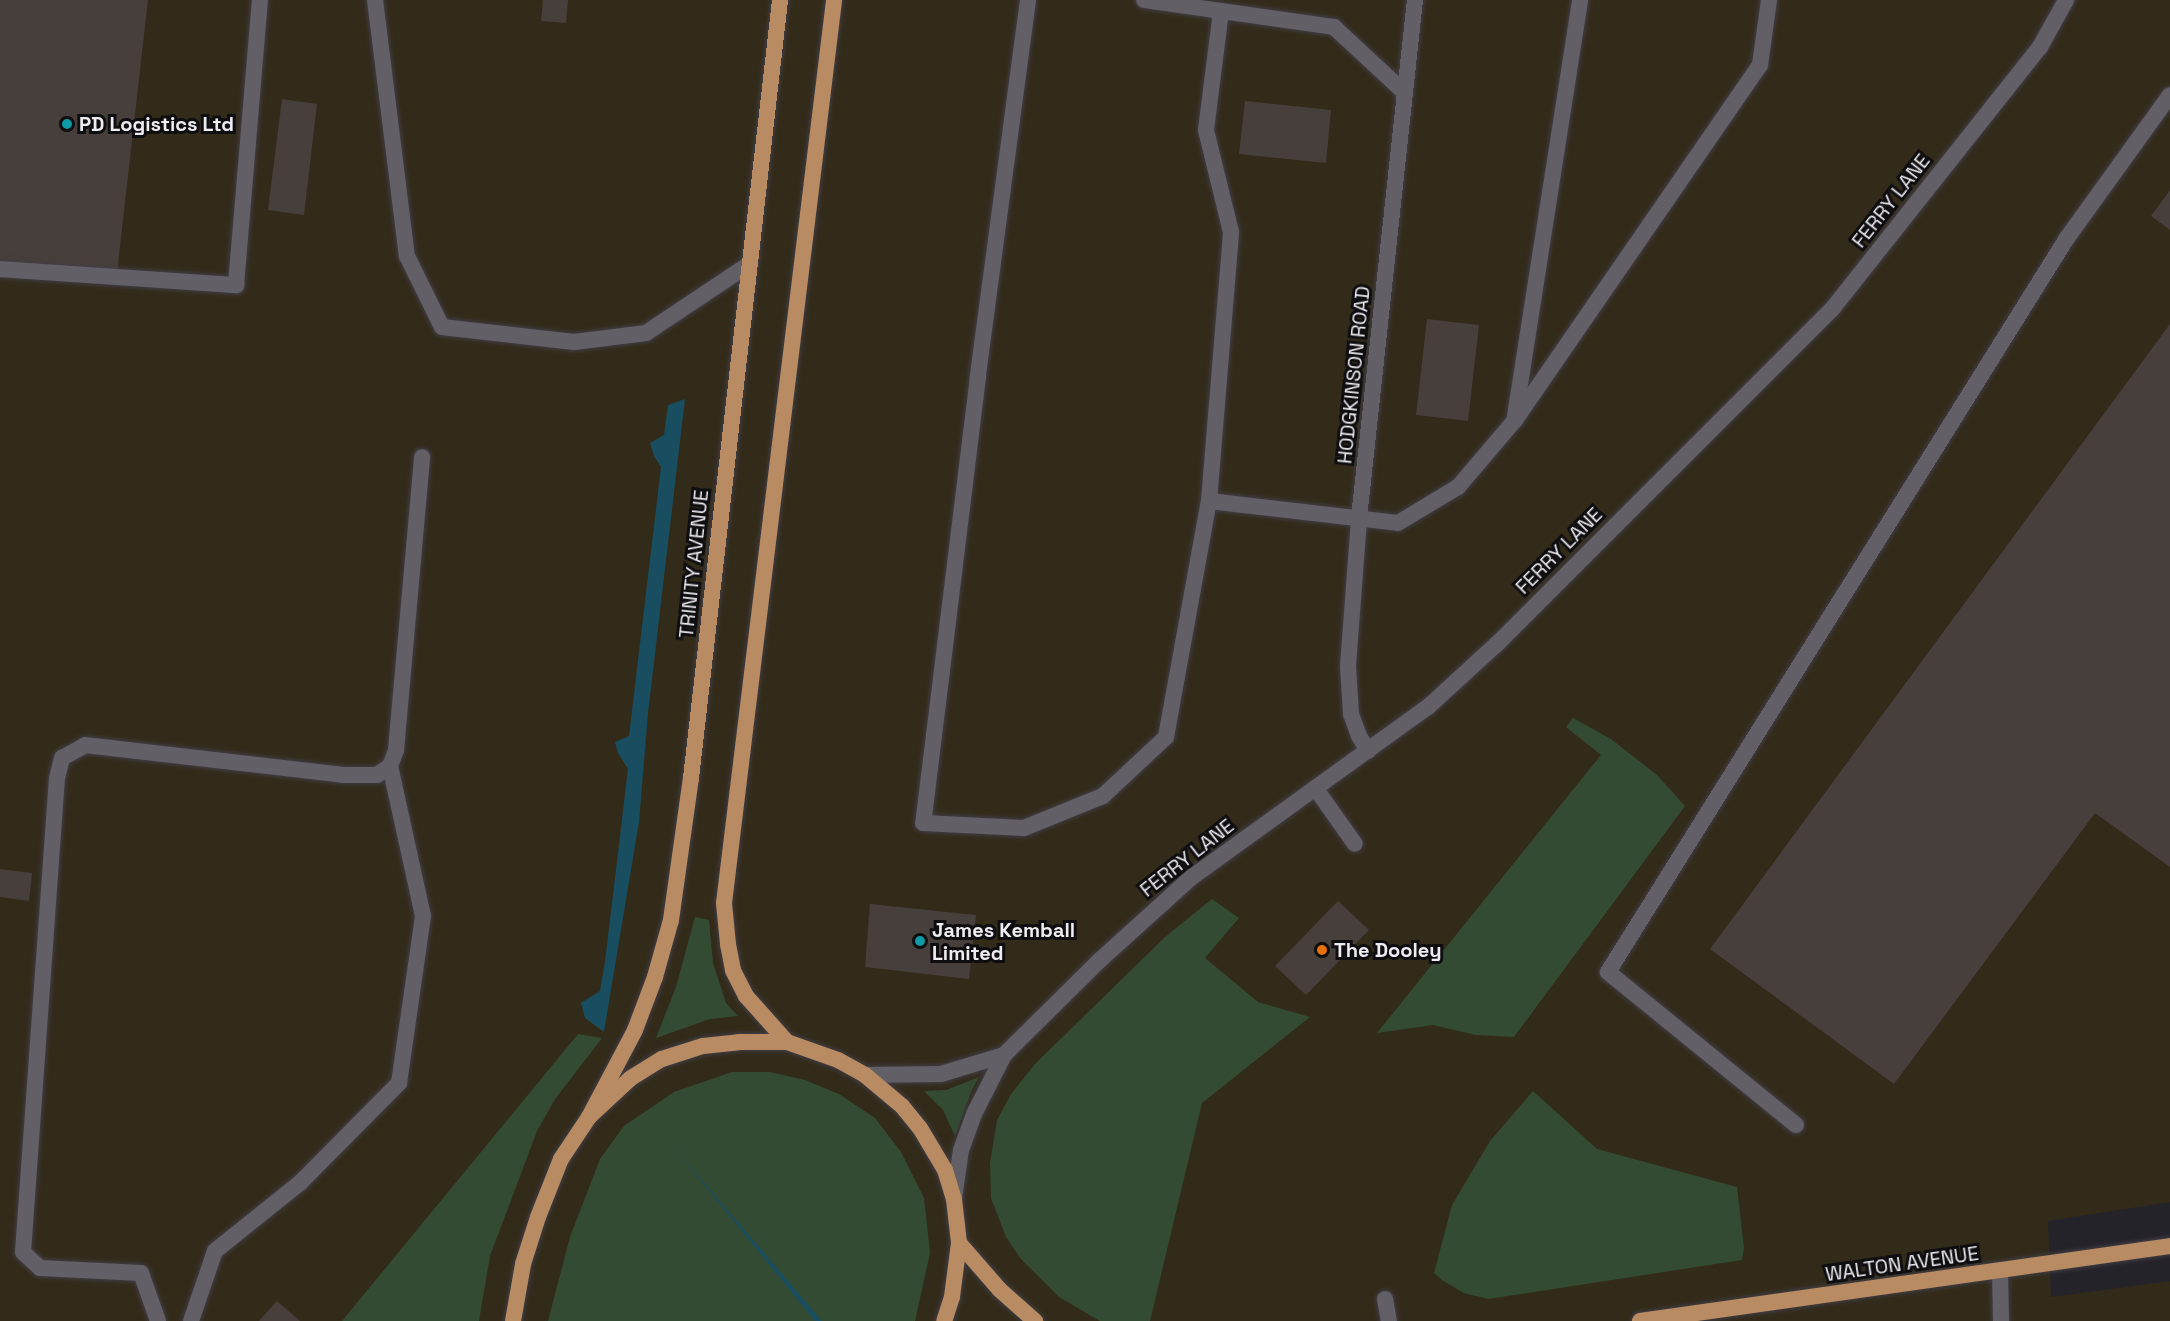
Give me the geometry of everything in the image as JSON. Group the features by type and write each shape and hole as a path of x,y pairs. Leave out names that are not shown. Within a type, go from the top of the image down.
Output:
{"main road":[{"name":"TRINITY AVENUE","path":"589,1117 635,1030 655,977 671,920 693,767 748,265 780,0"},
{"path":"787,1042 746,996 733,970 724,903 834,0"},
{"path":"513,1321 523,1264 538,1217 561,1160 589,1117 631,1078 662,1059 703,1046 739,1042 787,1042 838,1060 865,1075 902,1106 920,1128 945,1170 954,1199 959,1243 952,1297 944,1321"},
{"path":"959,1243 1000,1290 1035,1321"},
{"name":"WALTON AVENUE","path":"1640,1321 2000,1272 2170,1246"}],"street":[{"path":"0,269 236,285 260,0"},
{"path":"375,0 407,256 442,327 574,342 646,333 748,265"},
{"path":"1028,0 978,377 923,822 1024,828 1103,796 1166,737 1209,501 1231,232 1206,130 1221,11"},
{"path":"1144,0 1334,27 1405,93"},
{"name":"HODGKINSON ROAD","path":"1368,751 1351,714 1348,689 1359,518 1415,0"},
{"path":"1515,420 1580,0"},
{"path":"1209,501 1398,523 1458,487 1515,420 1760,65 1769,0"},
{"name":"FERRY LANE","path":"954,1199 961,1150 974,1114 1004,1054 1154,909 1223,854 1428,707 1492,649 1833,308 2040,47 2066,0"},
{"path":"1796,1125 1608,972 2067,237 2170,95"},
{"path":"191,1321 214,1251 300,1183 399,1083 423,916 390,766 396,750 422,458"},
{"path":"158,1321 141,1274 40,1268 23,1252 57,778 62,758 85,745 343,776 377,775 390,766"},
{"path":"1316,789 1355,844"},
{"name":"FERRY LANE","path":"865,1075 941,1074 1004,1054"},
{"path":"2000,1272 2001,1321"},
{"path":"1385,1299 1389,1321"}],"shaded area":[{"path":"0,0 2170,0 2170,1202 2048,1221 2051,1297 2170,1281 2170,1321 0,1321"}],"green space":[{"path":"1573,718 1611,739 1657,775 1685,806 1514,1037 1476,1035 1433,1025 1377,1033 1601,755 1566,727"},
{"path":"1212,899 1239,918 1205,958 1258,1002 1310,1017 1202,1103 1150,1321 1100,1321 1059,1297 1021,1259 1006,1237 991,1198 990,1163 997,1120 1011,1094 1035,1064 1165,937"},
{"path":"695,917 709,920 713,963 726,1003 738,1016 710,1019 656,1038 676,987"},
{"path":"578,1034 602,1038 555,1099 537,1131 490,1256 479,1321 342,1321"},
{"path":"732,1072 770,1072 805,1080 839,1094 875,1118 901,1152 924,1198 930,1253 915,1321 548,1321 570,1237 600,1159 624,1126 674,1092"},
{"path":"979,1077 955,1136 943,1110 924,1091 946,1090"},
{"path":"1533,1091 1597,1149 1737,1187 1744,1248 1742,1260 1488,1299 1464,1293 1442,1280 1434,1273 1452,1205 1490,1141"}],"water":[{"path":"685,399 648,713 639,822 604,1032 585,1018 581,1003 600,991 605,962 628,769 618,753 615,742 629,736 661,467 650,443 664,435 668,405"},
{"path":"672,1145 822,1321 815,1321"}],"building":[{"name":"PD Logistics Ltd","path":"0,0 148,0 116,281 0,268"},
{"path":"543,0 568,0 566,23 541,21"},
{"path":"282,99 317,104 304,215 268,210"},
{"path":"1245,101 1331,110 1326,163 1239,154"},
{"path":"2170,190 2170,230 2151,216"},
{"path":"1427,319 1479,325 1468,421 1416,415"},
{"path":"2170,324 2170,867 2095,813 1894,1084 1710,949"},
{"path":"0,869 32,873 29,901 0,897"},
{"path":"1338,901 1369,930 1306,995 1275,966"},
{"name":"James Kemball Limited","path":"870,904 976,915 969,979 865,967"},
{"path":"277,1301 300,1321 259,1321"}],"place":[{"name":"PD Logistics Ltd","path":"67,124"},
{"name":"James Kemball Limited","path":"920,941"},
{"name":"The Dooley","path":"1322,950"}]}
